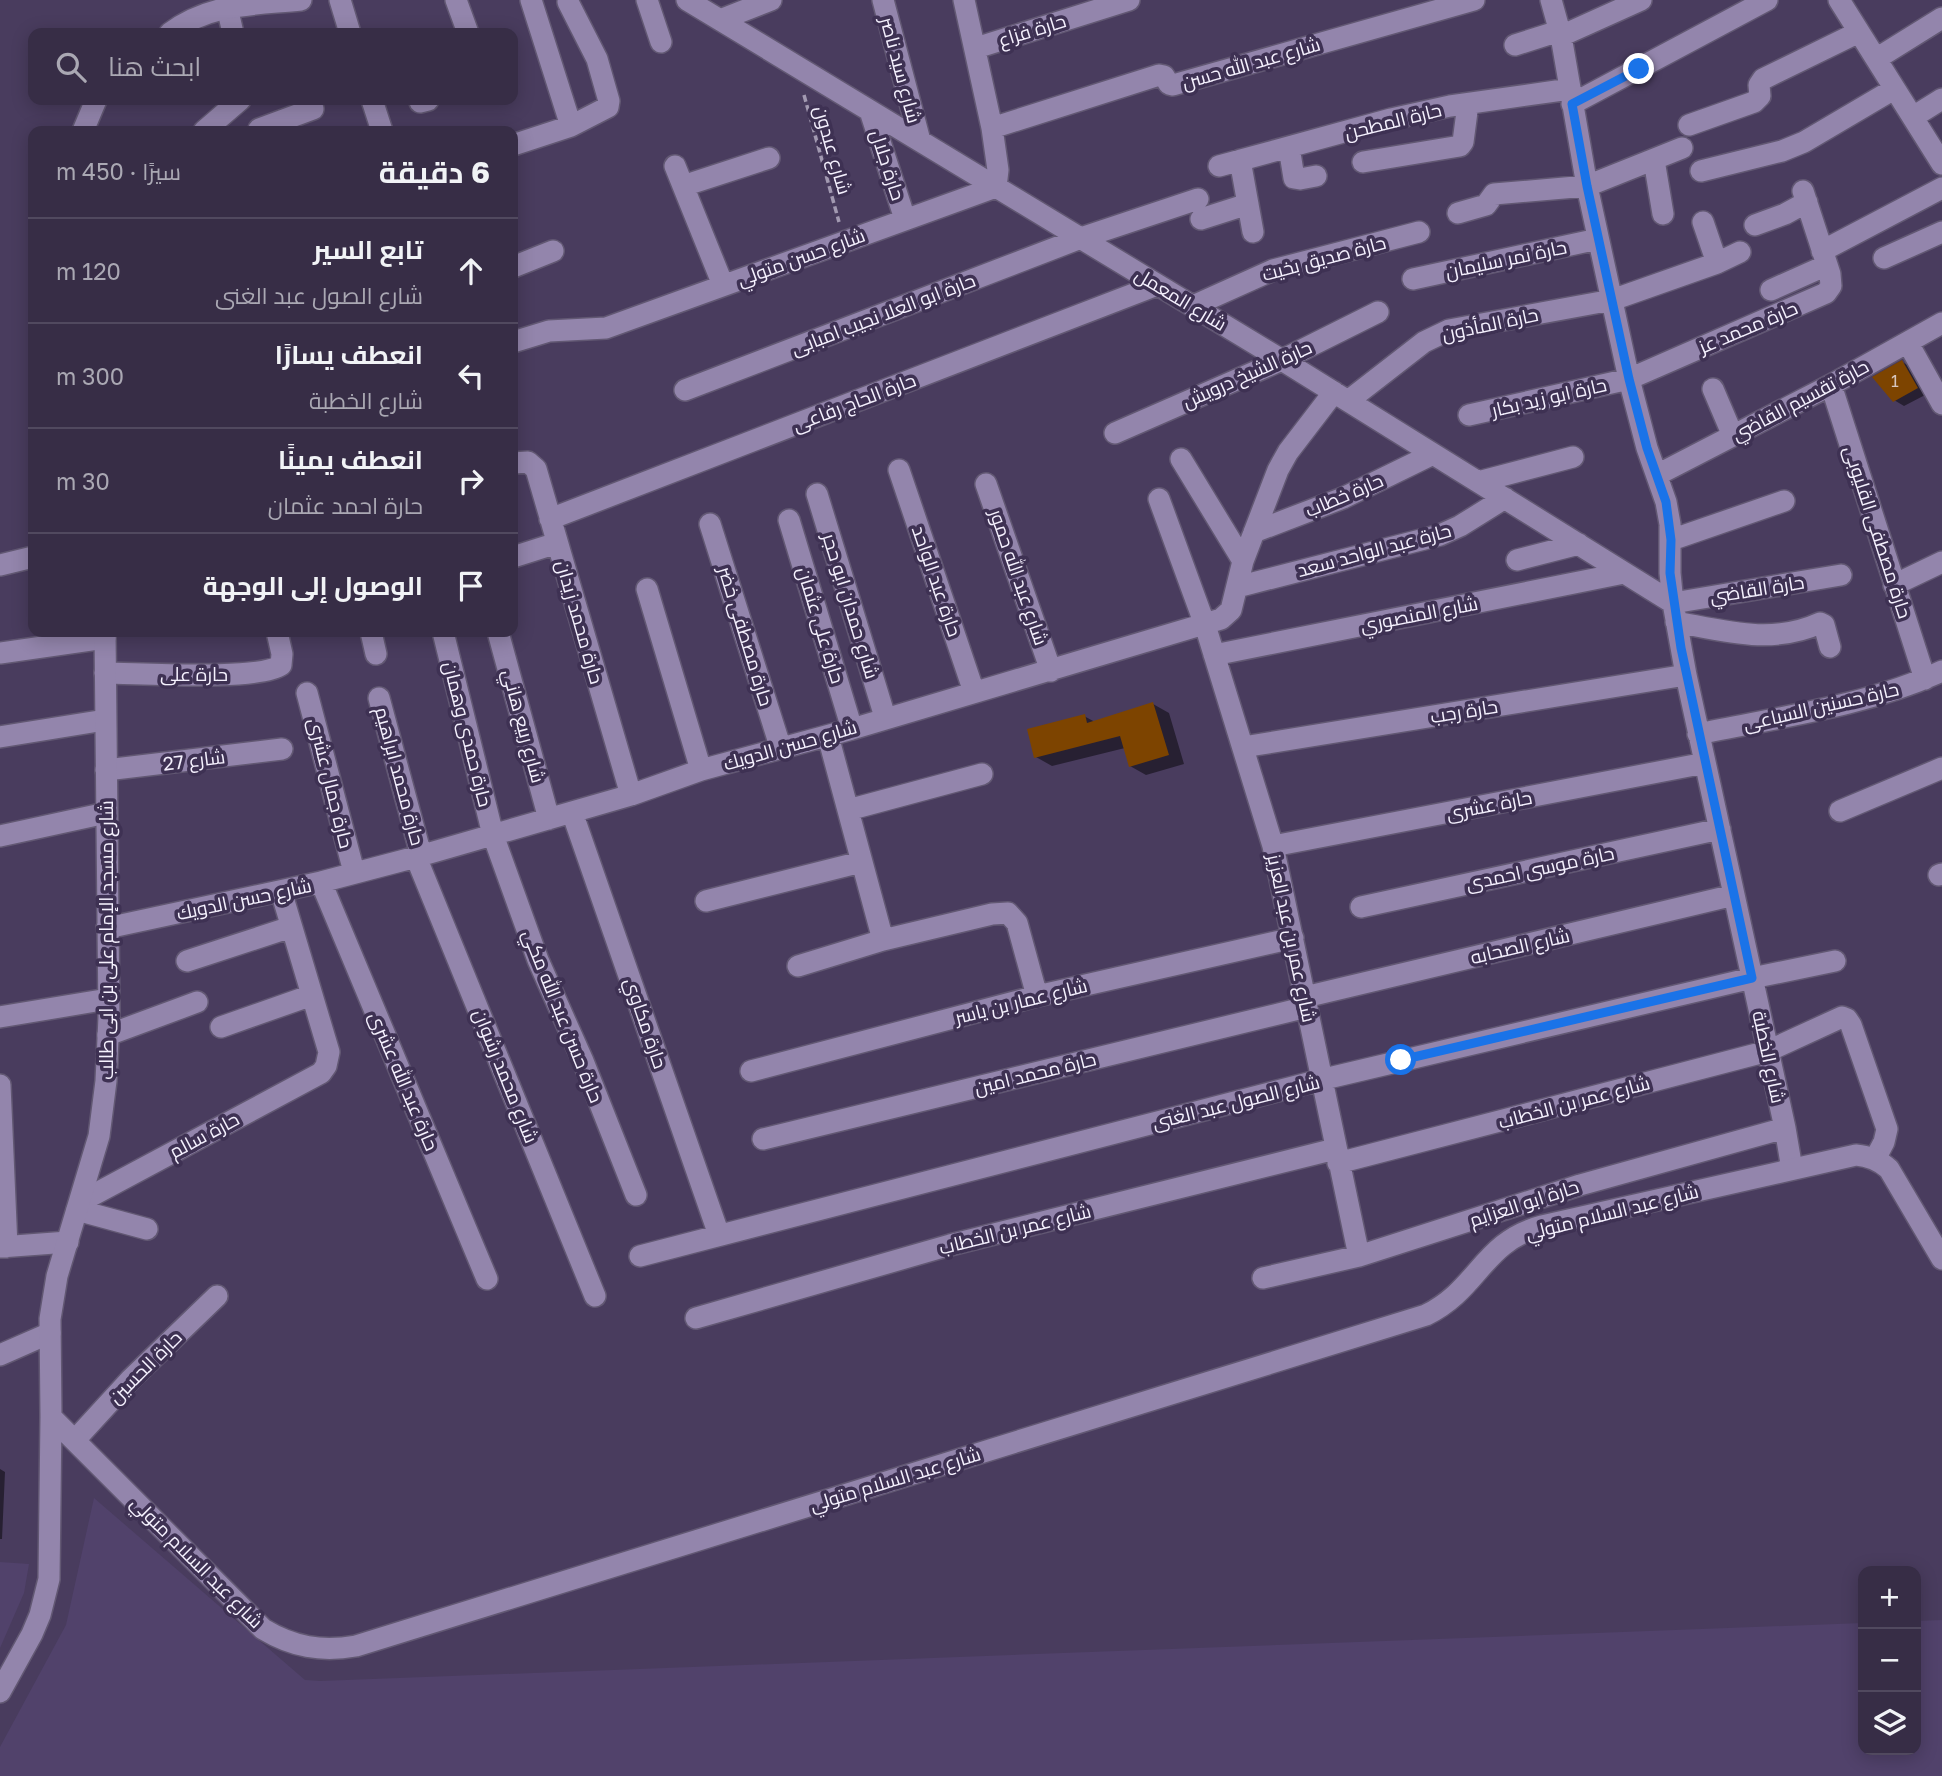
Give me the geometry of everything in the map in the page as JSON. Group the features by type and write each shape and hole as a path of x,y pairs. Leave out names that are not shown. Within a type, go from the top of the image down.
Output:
{"street":[{"path":"178,28 197,16 227,7 301,0"},
{"path":"340,0 348,28"},
{"path":"456,0 466,28"},
{"path":"531,0 571,126"},
{"path":"648,0 661,42"},
{"name":"شارع المعمل","path":"687,0 1341,396 1624,573 1674,612"},
{"name":"شارع سيد ناصر","path":"883,0 920,141"},
{"path":"964,0 992,128 998,170 996,187"},
{"name":"حارة فزاع","path":"976,48 1129,0"},
{"name":"شارع عبد الله حسن","path":"992,128 1159,75 1173,85 1474,0"},
{"name":"شارع الخطبة","path":"1551,0 1560,34 1587,186 1629,379 1666,502 1671,540 1670,573 1674,612 1792,1169"},
{"path":"1515,45 1560,34 1641,0"},
{"name":"حارة المطحن","path":"1248,204 1230,163 1391,120 1468,104 1571,96 1661,57 1767,0"},
{"path":"720,20 765,1"},
{"path":"518,143 571,126 606,110 609,101 597,60 569,2"},
{"path":"1847,3 1859,33 1942,164"},
{"path":"227,7 232,28"},
{"path":"1876,59 1942,18"},
{"path":"1689,125 1754,103 1760,96 1759,85 1763,79 1859,33"},
{"path":"1701,172 1748,162 1804,142 1894,89"},
{"path":"1913,117 1942,99"},
{"path":"1363,162 1460,146 1463,142 1468,104"},
{"path":"85,126 94,105"},
{"path":"210,126 234,105"},
{"path":"252,105 259,126"},
{"path":"374,105 380,126"},
{"path":"270,126 313,109"},
{"name":"حارة جلال","path":"870,111 905,219"},
{"path":"1289,147 1294,177 1300,179 1316,176"},
{"path":"1458,213 1486,205 1494,194 1587,186 1682,148"},
{"path":"683,186 769,158"},
{"path":"1654,160 1663,215"},
{"path":"675,166 723,285"},
{"name":"شارع حسن متولي","path":"518,340 549,331 606,328 996,187"},
{"path":"1771,290 1942,188"},
{"name":"حارة محمد عز","path":"1629,379 1826,293 1832,280 1805,196 1785,214 1755,225"},
{"path":"1248,204 1253,232"},
{"name":"حارة ابو العلا نجيب امبابى","path":"685,390 1081,238 1199,209 1248,204"},
{"path":"1703,222 1717,263"},
{"name":"حارة صديق بخيت","path":"1193,306 1272,270 1419,232"},
{"path":"1884,258 1942,232"},
{"name":"حارة نمر سليمان","path":"1413,279 1598,239"},
{"path":"518,265 553,251"},
{"name":"حارة المأذون","path":"1341,396 1423,342 1449,330 1612,300 1717,263 1740,252"},
{"name":"حارة الحاج رفاعى","path":"550,519 1157,285"},
{"name":"حارة الشيخ درويش","path":"1115,433 1282,360 1378,312"},
{"name":"حارة تقسيم القاضي","path":"1657,475 1831,386 1942,323"},
{"path":"1908,343 1942,404"},
{"name":"حارة ابو زيد بكار","path":"1469,415 1629,379"},
{"name":"حارة مصطفى القليوبى","path":"1831,386 1894,585 1933,676"},
{"path":"1713,389 1733,436"},
{"name":"شارع حسن الدويك","path":"107,928 321,883 631,795 701,770 828,736 1221,619 1227,614 1243,561 1278,470 1288,452 1341,396"},
{"name":"حارة خطاب","path":"1254,531 1343,498 1433,454"},
{"path":"1478,482 1573,457"},
{"path":"1181,459 1243,561"},
{"name":"حارة محمد زيدان","path":"518,462 528,461 536,469 631,795"},
{"name":"حارة عبد الواحد","path":"899,470 974,692"},
{"name":"شارع عبد الله حمور","path":"986,484 1051,671"},
{"name":"شارع حمدان ابو حجر","path":"817,494 885,717"},
{"name":"حارة عبد الواحد سعد","path":"1237,587 1440,535 1505,498"},
{"name":"شارع عمر بن عبد العزيز","path":"1159,499 1205,625 1273,846 1359,1256"},
{"path":"1671,540 1784,500"},
{"name":"حارة على عثمان","path":"789,520 852,729"},
{"name":"حارة مصطفى خضر","path":"710,524 781,749"},
{"path":"518,555 557,543"},
{"path":"1517,560 1579,544"},
{"path":"0,565 28,558"},
{"path":"1894,585 1942,562"},
{"name":"شارع المنصوري","path":"1214,655 1624,573"},
{"name":"حارة القاضي","path":"1674,612 1841,575"},
{"path":"647,589 701,770"},
{"path":"1674,612 1742,635 1793,632 1820,623 1824,625 1830,647"},
{"path":"0,653 93,637"},
{"name":"شارع مسجد الإمام على بن ابى طالب","path":"0,1692 40,1615 48,1578 50,1333 53,1297 99,1136 106,1081 108,999 105,637"},
{"name":"حارة على","path":"105,673 245,674 273,671 281,665 282,654 278,637"},
{"path":"372,637 376,654"},
{"name":"حارة حمدى وهمان","path":"444,637 493,835"},
{"name":"شارع ربيع هاني","path":"499,637 549,819"},
{"name":"حارة رجب","path":"1243,747 1686,675"},
{"name":"حارة حسنين السباعى","path":"1698,733 1903,689 1933,676"},
{"name":"حارة جمال عشرى","path":"307,693 354,872"},
{"name":"حارة محمد ابراهيم","path":"379,698 418,856"},
{"path":"0,737 106,720"},
{"path":"828,736 883,940"},
{"name":"شارع 27","path":"106,770 282,749"},
{"name":"حارة عشرى","path":"1273,846 1705,763"},
{"path":"1840,811 1942,768"},
{"path":"848,810 982,774"},
{"name":"حارة مكاوي","path":"572,812 719,1235"},
{"path":"0,836 106,813"},
{"name":"حارة موسى احمدى","path":"1361,907 1720,829"},
{"name":"حارة حسن عبد الله مكي","path":"493,835 538,960 583,1061 636,1195"},
{"name":"شارع محمد رشوان","path":"418,856 595,1296"},
{"path":"706,901 861,862"},
{"name":"حارة عبد الله عشرى","path":"321,883 486,1279"},
{"path":"221,1027 312,995 281,891"},
{"name":"شارع الصحابه","path":"1306,1002 1734,895"},
{"path":"797,966 883,940 992,914 1008,913 1017,923 1037,996"},
{"path":"187,961 291,927"},
{"name":"شارع عمار بن ياسر","path":"751,1071 1037,996 1293,938"},
{"name":"شارع الصول عبد الغنى","path":"640,1256 1320,1080 1752,978 1835,961"},
{"name":"حارة سالم","path":"78,1206 321,1073 326,1066 329,1052 312,995"},
{"path":"0,1017 108,999"},
{"path":"108,1035 197,1002"},
{"name":"حارة محمد امين","path":"763,1139 1306,1002"},
{"name":"شارع عمر بن الخطاب","path":"696,1318 950,1245 1337,1156 1768,1051 1838,1017 1847,1019 1887,1129 1875,1159"},
{"path":"0,1085 3,1247 68,1242"},
{"name":"حارة ابو العزايم","path":"1263,1278 1359,1256 1580,1185 1785,1128"},
{"name":"شارع عبد السلام متولي","path":"51,1417 263,1629 277,1638 301,1646 325,1649 356,1646 1426,1315 1461,1293 1497,1249 1530,1229 1856,1155 1875,1159"},
{"path":"1875,1159 1894,1176 1942,1259"},
{"path":"78,1206 146,1229"},
{"name":"حارة الحسين","path":"75,1440 130,1380 217,1296"},
{"path":"0,1355 50,1333"}],"path":[{"name":"شارع عبدون","path":"796,66 844,241"}],"shaded area":[{"path":"94,1498 305,1680 1858,1623 1858,1755 1921,1755 1921,1621 1942,1620 1942,1776 0,1776 0,1747 66,1625"},
{"path":"0,1562 29,1564 24,1593 0,1648"}],"building":[{"path":"1902,360 1918,388 1893,402 1872,377"},
{"path":"1153,702 1169,755 1129,767 1120,736 1034,758 1027,729 1085,714 1087,723"}],"route":[{"path":"1401,1060 1752,978 1681,648 1673,603 1670,524 1666,502 1647,448 1629,379 1572,104 1639,69"}]}
